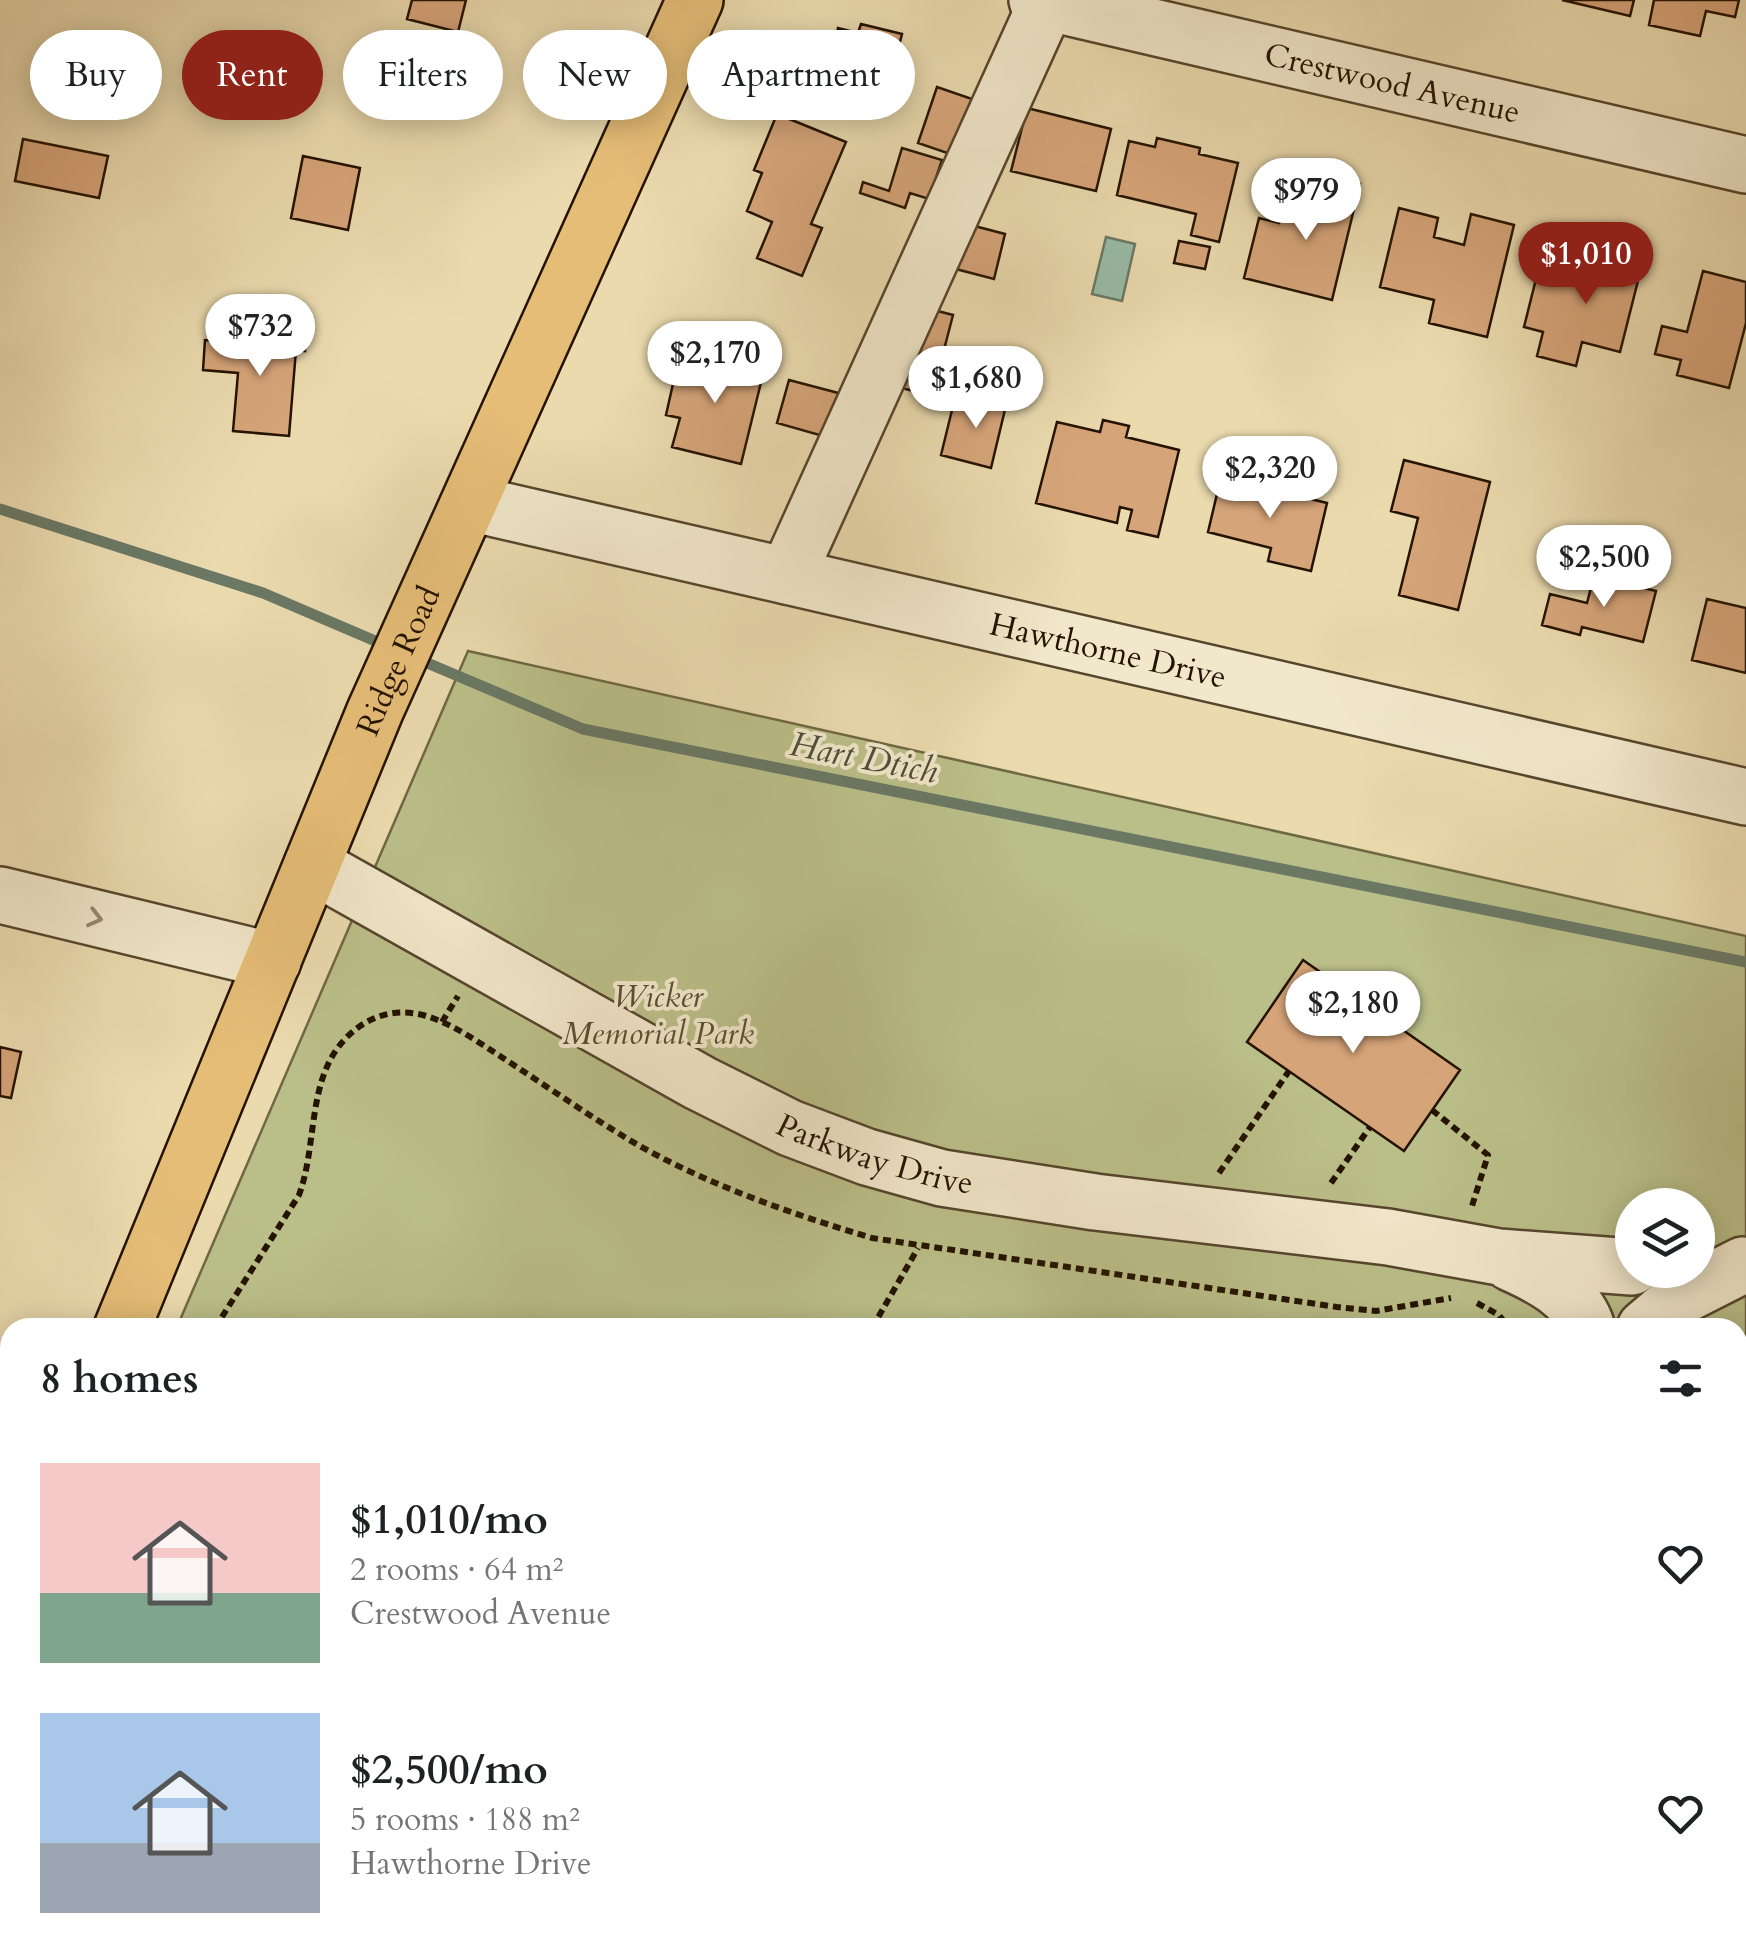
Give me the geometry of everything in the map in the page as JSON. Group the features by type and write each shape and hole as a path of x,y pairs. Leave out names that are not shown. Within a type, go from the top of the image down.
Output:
{"main road":[{"name":"Ridge Road","path":"126,1318 375,712 694,0"}],"street":[{"name":"Crestwood Avenue","path":"1044,1 1746,165"},
{"path":"787,576 1044,1"},
{"name":"Hawthorne Drive","path":"470,503 1746,798"},
{"name":"Parkway Drive","path":"312,865 625,1043 790,1128 867,1157 942,1178 1479,1253"},
{"path":"0,895 273,961"},
{"path":"1479,1253 1615,1265"},
{"path":"1479,1253 1535,1274 1562,1291 1583,1318"},
{"path":"1658,1318 1684,1295 1729,1266"}],"path":[{"path":"221,1318 300,1195 308,1172 318,1096 332,1056 363,1023 380,1014 402,1012 442,1022 636,1144 680,1166 820,1222 918,1248 1356,1309 1376,1311 1464,1297 1501,1318"},
{"path":"1191,1214 1289,1071"},
{"path":"1432,1110 1488,1155 1479,1253"},
{"path":"1300,1226 1370,1127"},
{"path":"878,1318 918,1248"}],"green space":[{"name":"Wicker Memorial Park","path":"468,651 1746,936 1746,1318 181,1318"}],"shaded area":[{"path":"1106,237 1135,244 1122,301 1092,294"}],"building":[{"path":"412,0 466,0 458,30 407,19"},
{"path":"1562,0 1634,0 1630,16"},
{"path":"1654,0 1739,0 1735,17 1706,11 1700,36 1649,25"},
{"path":"861,24 886,30 859,30"},
{"path":"937,87 972,99 953,155 918,143"},
{"path":"1027,108 1111,129 1096,191 1011,171"},
{"path":"775,120 792,120 846,142 811,224 822,228 802,276 757,258 772,222 747,211 762,173 754,170"},
{"path":"1157,138 1200,148 1199,154 1238,163 1219,242 1191,235 1196,214 1117,195 1129,141 1155,147"},
{"path":"23,139 108,156 99,198 15,181"},
{"path":"902,148 942,160 929,199 910,193 905,208 860,193 863,182 889,191"},
{"path":"303,156 360,168 348,230 291,218"},
{"path":"1322,175 1360,184 1332,300 1244,278 1259,218 1279,223 1282,209 1312,216"},
{"path":"1399,208 1438,218 1434,237 1464,245 1471,214 1514,225 1487,337 1429,323 1434,300 1380,287"},
{"path":"963,223 1005,234 994,279 952,268"},
{"path":"1179,241 1210,247 1205,269 1174,263"},
{"path":"1596,244 1644,257 1620,352 1582,342 1576,366 1537,356 1543,332 1524,327 1537,275 1584,287"},
{"path":"1703,271 1746,282 1746,323 1729,388 1677,375 1681,360 1655,354 1662,326 1687,332"},
{"path":"922,307 953,315 932,396 902,388"},
{"path":"266,329 307,332 305,351 296,350 289,436 233,431 238,373 203,370 205,340 265,345"},
{"path":"700,350 765,366 741,464 672,447 680,418 666,415 677,366 694,370"},
{"path":"789,380 842,394 830,438 777,423"},
{"path":"983,391 1008,397 991,468 941,455 953,406 978,412"},
{"path":"1103,420 1129,426 1126,437 1179,450 1158,537 1127,530 1132,510 1120,507 1117,523 1036,503 1057,422 1100,432"},
{"path":"1404,460 1490,482 1458,610 1399,595 1418,518 1391,511"},
{"path":"1221,477 1327,503 1311,571 1268,561 1271,548 1208,532"},
{"path":"1594,576 1656,591 1643,642 1582,627 1580,635 1542,625 1550,594 1587,603"},
{"path":"1707,599 1746,608 1746,673 1692,660"},
{"path":"1303,960 1460,1070 1404,1151 1247,1042"},
{"path":"0,1047 21,1052 11,1098 0,1096"}],"waterway":[{"name":"Hart Dtich","path":"0,509 263,593 387,646"},
{"name":"Hart Dtich","path":"413,657 583,729 1746,962"}]}
